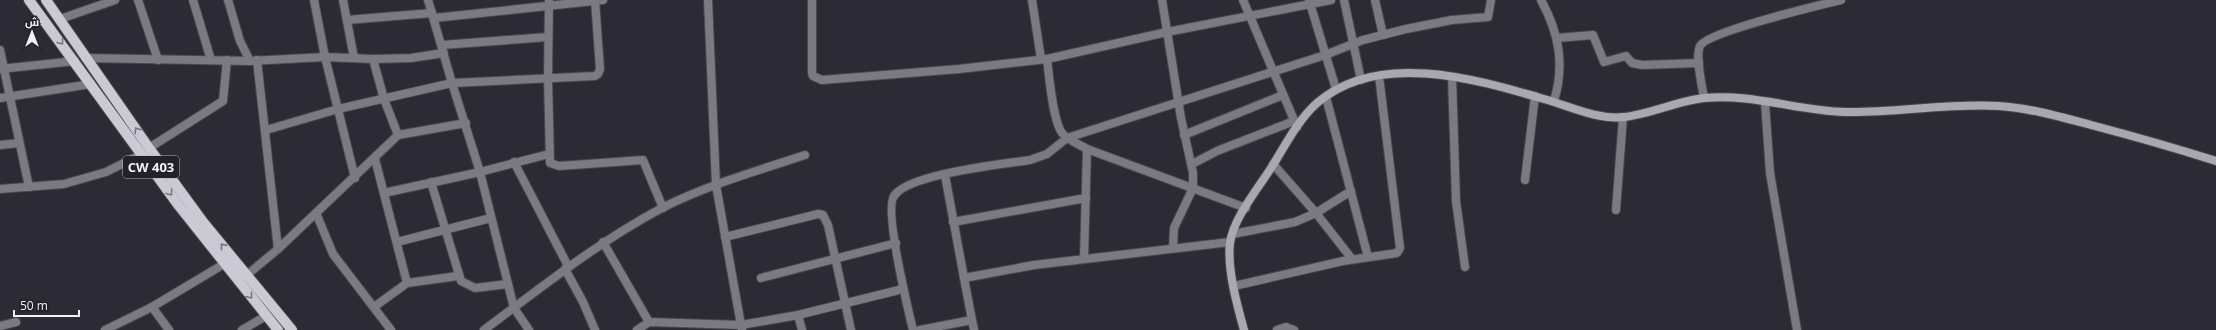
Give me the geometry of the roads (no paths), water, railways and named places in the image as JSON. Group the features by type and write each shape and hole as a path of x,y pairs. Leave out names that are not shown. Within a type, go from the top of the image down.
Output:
{"main road":[{"name":"CW 403","path":"29,0 91,84 203,222 243,279 266,316 278,330"},
{"name":"CW 403","path":"46,0 60,19 145,151 224,264 243,279 292,330"}],"street":[{"path":"60,19 115,0"},
{"path":"138,0 158,60"},
{"path":"193,0 211,60"},
{"path":"228,0 240,41 254,61 266,130 278,248"},
{"path":"314,0 325,57 355,178"},
{"path":"343,0 354,58"},
{"path":"428,0 480,172 514,308 528,330"},
{"path":"266,130 338,109 452,83 591,77 598,74 600,69 598,0 433,16 347,20"},
{"path":"708,0 716,185 742,328"},
{"path":"812,0 812,73 813,76 822,80 959,69 1044,59 1309,2 1331,0"},
{"path":"1032,0 1056,120 1062,133 1087,149 1246,208"},
{"path":"1162,0 1184,135 1192,164 1193,188 1174,228 1173,248"},
{"path":"1243,0 1296,124"},
{"path":"1344,0 1361,80"},
{"path":"1375,0 1383,35"},
{"path":"913,330 903,289 890,209 894,196 918,180 1030,160 1048,154 1068,138 1179,103 1273,70 1325,55 1354,45 1363,40 1440,22 1488,17 1491,0"},
{"path":"1541,0 1551,20 1557,38 1560,80 1554,101"},
{"path":"1704,98 1699,63 1700,46 1709,39 1787,14 1841,0"},
{"path":"1309,2 1336,89"},
{"path":"549,4 548,78 550,163 555,166 642,160 664,208"},
{"path":"1557,38 1593,35 1604,62 1626,56 1632,62 1642,65 1699,63"},
{"path":"85,58 254,61 325,57 373,59 411,58 443,49 548,37"},
{"path":"0,50 29,187"},
{"path":"373,59 384,99 398,135"},
{"path":"0,189 64,184 87,178 106,172 145,151 223,101 227,60"},
{"path":"3,69 75,61"},
{"path":"1244,330 1234,286 1232,238 1246,208 1274,164 1296,124 1315,105 1336,89 1361,80 1379,76 1425,73 1452,77 1535,96 1593,114 1623,117 1704,98 1737,98 1846,112 1950,106 2013,108 2058,116 2216,161"},
{"path":"1234,286 1352,259 1397,253 1400,248 1379,76"},
{"path":"1452,77 1456,201 1465,267"},
{"path":"0,98 91,84"},
{"path":"1184,135 1283,95"},
{"path":"1525,180 1535,96"},
{"path":"1326,97 1368,257"},
{"path":"1765,102 1770,173 1797,330"},
{"path":"1616,210 1623,117"},
{"path":"243,279 355,178 398,135 466,123"},
{"path":"1192,164 1217,151 1296,124"},
{"path":"0,145 19,143"},
{"path":"1084,259 1087,149"},
{"path":"384,193 480,172 549,154"},
{"path":"484,330 603,242 664,208 716,185 805,155"},
{"path":"375,159 407,283"},
{"path":"514,162 567,268 595,330"},
{"path":"1274,164 1316,213 1352,259"},
{"path":"945,175 974,330"},
{"path":"431,182 446,229 458,276 465,284 475,288 508,284"},
{"path":"964,278 1034,265 1173,248 1232,238 1295,222 1316,213 1351,191"},
{"path":"953,222 1086,198"},
{"path":"316,213 333,254 392,330"},
{"path":"725,237 818,214 823,215 828,225 844,304 851,330"},
{"path":"397,242 492,218"},
{"path":"603,242 649,322"},
{"path":"761,278 896,243"},
{"path":"106,330 152,307 224,264"},
{"path":"374,307 407,283 458,276"},
{"path":"637,330 649,322 742,328 903,289"},
{"path":"152,307 169,330"},
{"path":"798,315 802,330"},
{"path":"242,330 266,316"},
{"path":"920,330 972,320"},
{"path":"0,326 16,322"},
{"path":"1276,330 1286,328 1294,330"}]}
